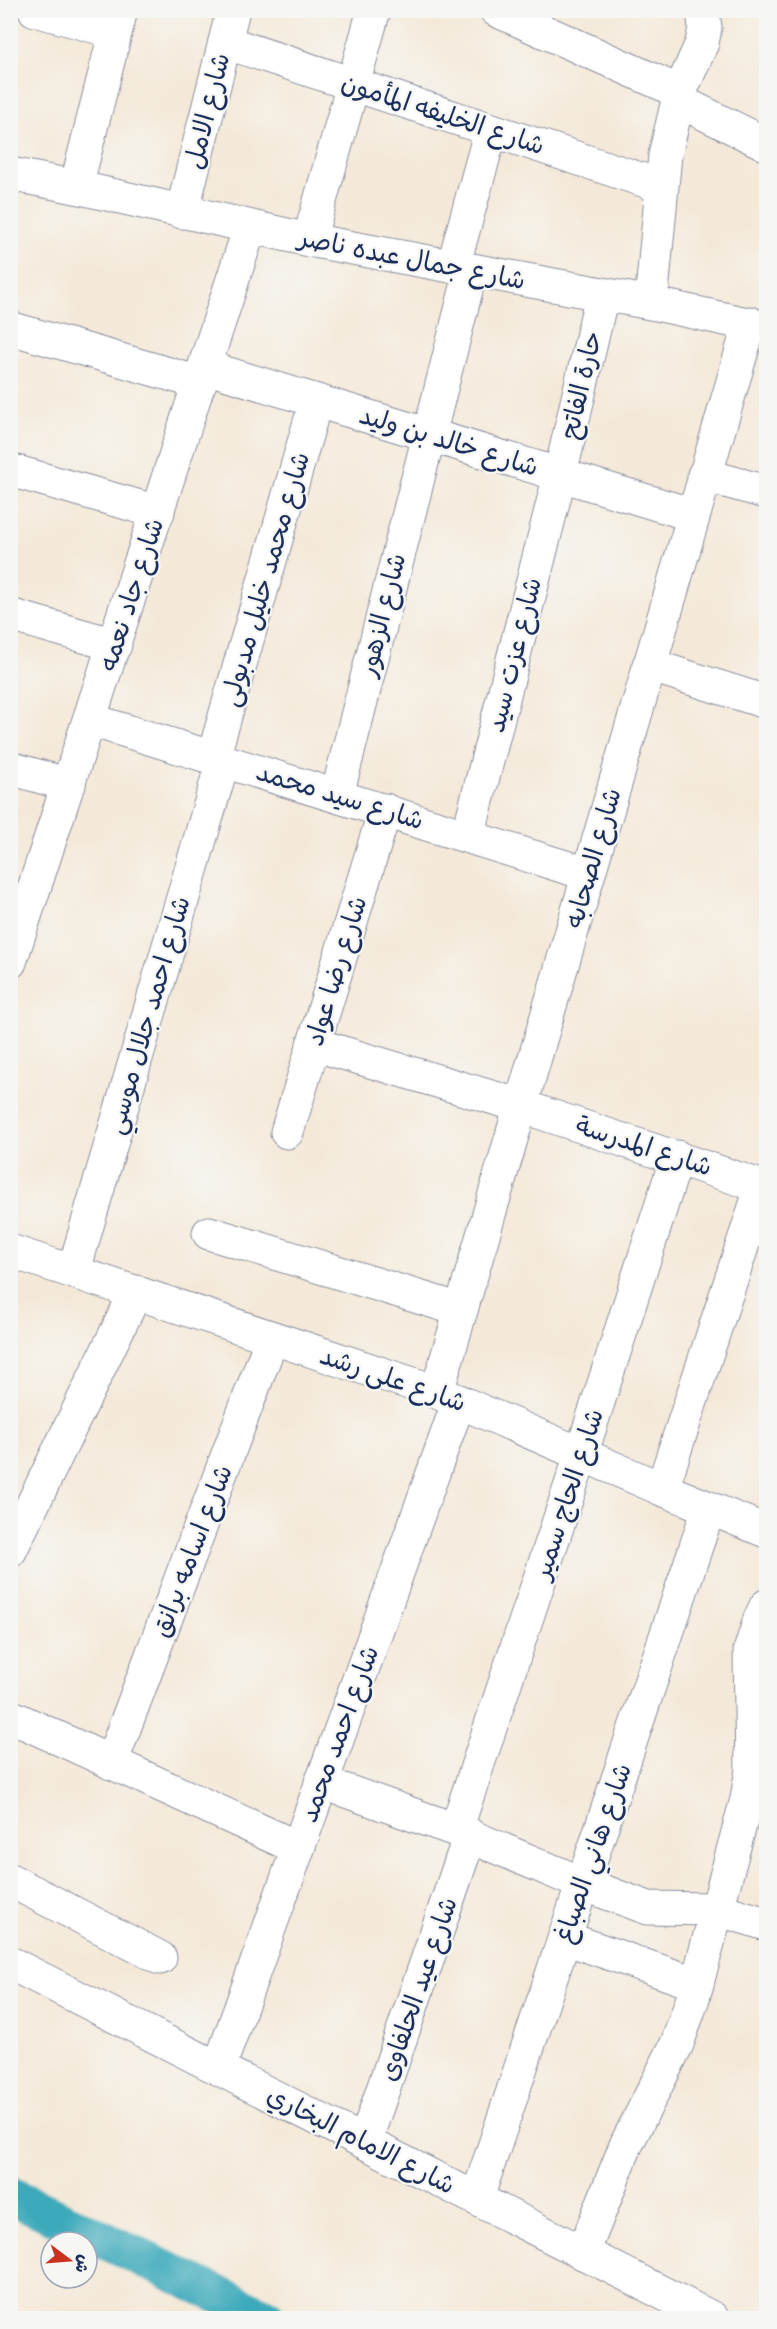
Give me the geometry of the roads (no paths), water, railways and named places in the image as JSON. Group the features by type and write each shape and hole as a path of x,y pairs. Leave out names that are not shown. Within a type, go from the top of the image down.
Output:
{"street":[{"path":"35,10 118,21 76,187"},
{"name":"شارع الامل","path":"182,212 233,10"},
{"path":"309,240 374,10"},
{"path":"496,10 678,96 766,144"},
{"path":"651,303 665,155 678,96 702,43 705,28 703,10"},
{"name":"شارع الخليفه المأمون","path":"225,42 661,186"},
{"name":"شارع الزهور","path":"337,795 428,435 491,130"},
{"name":"شارع جمال عبده ناصر","path":"10,174 309,240 758,325"},
{"name":"شارع جاد نعمه","path":"10,962 16,930 91,720 250,227"},
{"name":"حارة الفاتح","path":"560,475 602,295"},
{"name":"شارع الصحابه","path":"448,1396 461,1310 704,475 758,325"},
{"name":"شارع خالد بن وليد","path":"10,328 316,401 693,515"},
{"name":"شارع محمد خليل مدبولى","path":"218,759 316,401"},
{"path":"10,470 158,512"},
{"name":"شارع عزت سيد","path":"468,836 560,475"},
{"path":"704,475 766,492"},
{"path":"10,615 115,645"},
{"path":"649,666 766,702"},
{"name":"شارع سيد محمد","path":"91,720 588,874"},
{"name":"شارع احمد جلال موسي","path":"74,1270 218,759"},
{"path":"10,768 69,784"},
{"name":"شارع رضا عواد","path":"287,1132 385,810"},
{"name":"شارع المدرسة","path":"313,1044 521,1106 764,1187"},
{"name":"شارع الحاج سمير","path":"463,1833 677,1157"},
{"path":"662,1489 764,1187"},
{"path":"209,1233 461,1310"},
{"name":"شارع على رشد","path":"10,1251 74,1270 448,1396 581,1455 766,1531"},
{"path":"10,1551 136,1292"},
{"name":"شارع اسامه برانق","path":"111,1763 272,1338"},
{"name":"شارع احمد محمد","path":"219,2068 321,1782 448,1396"},
{"name":"شارع هاني الصباغ","path":"477,2198 709,1508"},
{"path":"583,2253 626,2145 676,2044 698,1984 747,1799 759,1742 750,1651 766,1606"},
{"path":"10,1716 298,1848"},
{"path":"321,1782 463,1833 583,1884 648,1908 717,1909 766,1924"},
{"name":"شارع عيد الحلفاوى","path":"365,2142 463,1833"},
{"path":"10,1880 160,1958"},
{"path":"565,1938 698,1984"},
{"name":"شارع الامام البخاري","path":"10,1963 712,2319"}],"waterway":[{"path":"10,2195 267,2318"}]}
